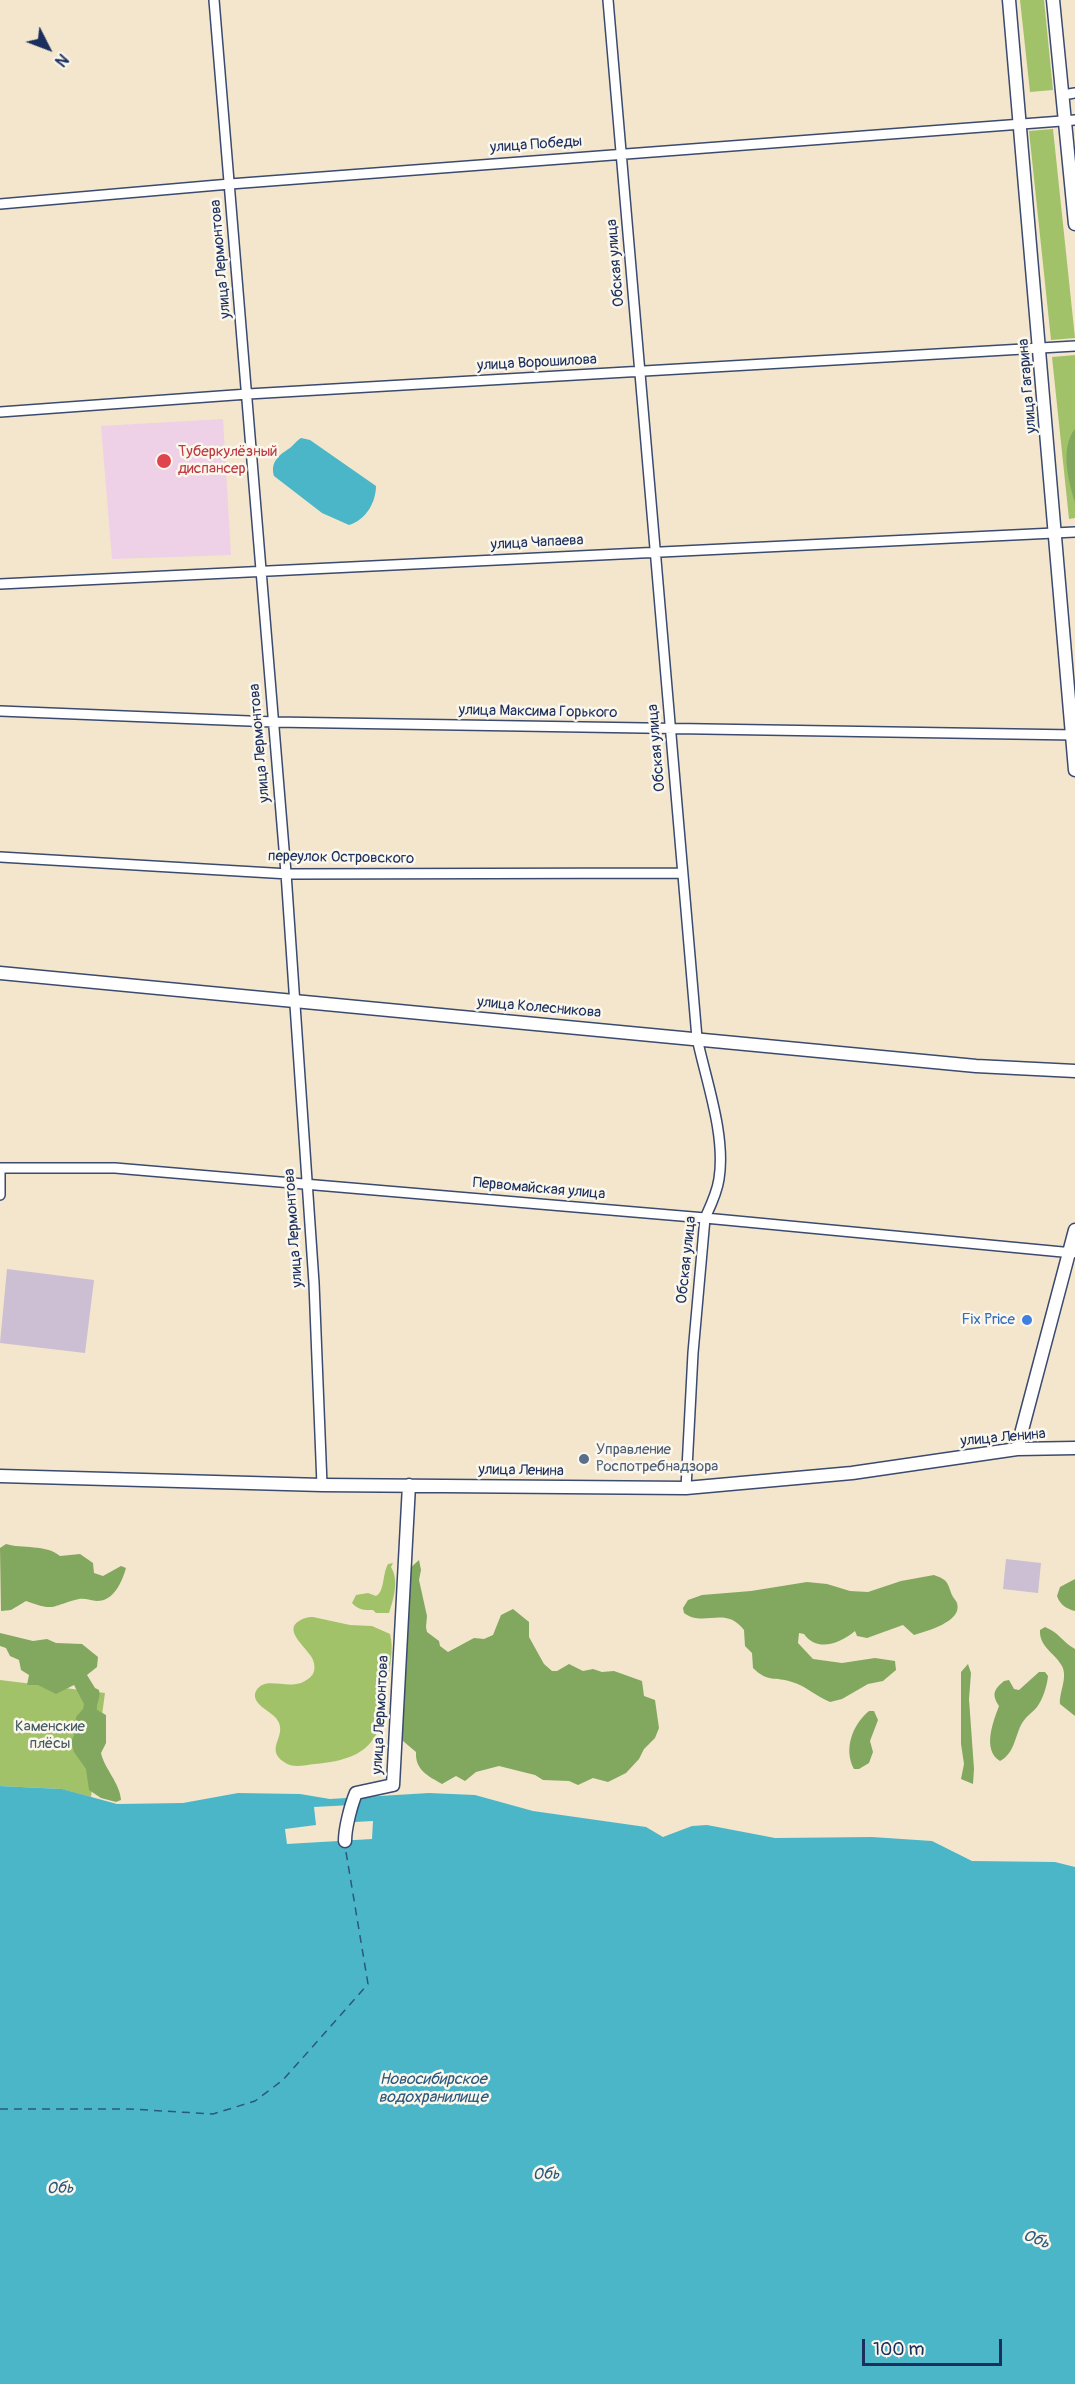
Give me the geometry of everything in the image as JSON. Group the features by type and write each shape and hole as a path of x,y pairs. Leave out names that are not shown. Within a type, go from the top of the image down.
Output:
{"street":[{"name":"улица Лермонтова","path":"214,0 286,873 314,1283 322,1485"},
{"name":"Обская улица","path":"608,0 697,1038 720,1152 719,1179 705,1218 693,1353 686,1488"},
{"name":"улица Гагарина","path":"1009,0 1075,770"},
{"path":"1053,0 1069,94 1075,224"},
{"name":"улица Победы","path":"0,204 230,184 1070,120"},
{"name":"улица Ворошилова","path":"0,412 248,394 1075,346"},
{"name":"улица Чапаева","path":"0,584 1075,532"},
{"name":"улица Максима Горького","path":"0,711 274,722 1073,735"},
{"name":"переулок Островского","path":"0,857 286,873 682,873"},
{"name":"улица Колесникова","path":"0,973 294,999 976,1066 1075,1071"},
{"name":"Первомайская улица","path":"0,1170 115,1168 705,1218 1072,1253"},
{"path":"0,1170 0,1195"},
{"path":"1017,1449 1072,1253 1075,1230"},
{"name":"улица Ленина","path":"0,1476 322,1485 686,1488 852,1473 1017,1449 1075,1448"},
{"name":"улица Лермонтова","path":"345,1841 345,1831 351,1816 350,1807 356,1793 393,1785 409,1485"}],"shaded area":[{"name":"Туберкулёзный диспансер","path":"223,419 231,555 112,559 101,426"},
{"path":"7,1269 94,1280 85,1353 0,1343"},
{"path":"1006,1559 1041,1563 1038,1593 1003,1589"}],"green space":[{"path":"1020,0 1044,0 1053,90 1030,92"},
{"path":"1053,129 1075,338 1051,340 1029,131"},
{"path":"1075,355 1075,518 1069,519 1052,357"},
{"path":"1075,429 1075,502 1068,474 1067,454 1070,436"},
{"path":"6,1544 41,1548 60,1556 80,1554 93,1563 94,1573 103,1576 121,1566 126,1568 116,1590 103,1600 79,1599 48,1607 26,1601 11,1610 1,1611 0,1548"},
{"path":"419,1560 421,1570 419,1580 427,1616 427,1632 448,1652 474,1638 484,1639 493,1635 501,1615 513,1609 529,1622 529,1637 544,1664 552,1671 557,1671 569,1664 583,1671 593,1669 602,1672 614,1671 642,1681 644,1696 655,1700 659,1728 655,1738 626,1773 608,1782 593,1778 578,1785 569,1781 543,1780 535,1775 499,1766 476,1772 465,1781 456,1776 442,1784 423,1772 416,1758 416,1752 403,1741 401,1731 404,1705 401,1662 408,1640 408,1570"},
{"path":"393,1563 391,1567 395,1578 395,1589 389,1613 376,1613 354,1605 352,1603 356,1595 368,1593 376,1596 379,1594 388,1564"},
{"path":"934,1575 946,1582 957,1603 954,1615 942,1625 914,1635 903,1625 867,1638 857,1636 855,1631 836,1642 822,1645 799,1633 798,1643 813,1659 842,1663 875,1658 895,1661 896,1670 883,1681 868,1684 842,1699 830,1702 797,1684 758,1673 753,1668 752,1653 745,1646 744,1630 737,1623 722,1618 692,1617 684,1613 683,1608 688,1600 702,1595 751,1591 807,1582 827,1584 850,1591 868,1592 901,1581"},
{"path":"1075,1579 1075,1611 1064,1606 1057,1596 1060,1587"},
{"path":"313,1617 350,1625 372,1626 390,1634 391,1663 383,1716 372,1741 363,1750 351,1756 335,1761 295,1766 278,1757 276,1746 280,1724 258,1703 255,1695 261,1686 274,1683 298,1684 306,1681 313,1674 313,1660 293,1630 299,1621"},
{"path":"1045,1627 1075,1649 1075,1716 1060,1704 1064,1671 1059,1661 1042,1641 1040,1630"},
{"path":"0,1633 33,1641 47,1639 56,1643 82,1644 98,1657 97,1667 87,1675 95,1688 99,1690 97,1710 106,1715 106,1743 101,1753 118,1788 121,1800 116,1802 101,1798 89,1790 86,1769 74,1752 71,1742 75,1733 76,1717 84,1704 74,1685 56,1694 38,1685 27,1685 29,1675 21,1670 19,1660 10,1656 6,1648 0,1646"},
{"path":"968,1664 971,1673 969,1699 973,1784 961,1779 964,1764 961,1744 961,1672"},
{"path":"1039,1672 1045,1672 1048,1676 1043,1696 1037,1707 1023,1722 1014,1745 1000,1761 991,1750 990,1743 990,1735 999,1706 995,1699 996,1690 1004,1681 1009,1680 1014,1689 1019,1690"},
{"name":"Каменские плёсы","path":"0,1680 105,1693 91,1797 61,1789 0,1786"},
{"path":"869,1711 874,1711 878,1720 870,1741 873,1752 869,1763 859,1769 854,1769 849,1753 851,1737 858,1723"}],"water":[{"path":"301,438 310,440 376,486 369,510 355,523 349,525 322,513 274,476 273,467 276,459"},
{"name":"Новосибирское водохранилище","path":"0,1786 62,1789 117,1804 183,1803 238,1793 300,1794 330,1799 429,1793 475,1795 533,1811 646,1827 663,1837 692,1826 707,1825 775,1838 872,1837 932,1841 972,1861 1055,1862 1075,1867 1075,2384 0,2384"}],"pier":[{"path":"352,1805 355,1822 373,1821 372,1839 287,1844 285,1829 316,1825 314,1807"}],"ferry route":[{"path":"0,2109 130,2109 213,2114 255,2101 283,2080 368,1984 345,1846"}],"place":[{"name":"Туберкулёзный диспансер","path":"164,461"},
{"name":"Fix Price","path":"1027,1320"},
{"name":"Управление Роспотребнадзора","path":"584,1459"}],"water label":[{"name":"Обь","path":"546,2175"},
{"name":"Обь","path":"60,2189"},
{"name":"Обь","path":"1036,2240"}]}
